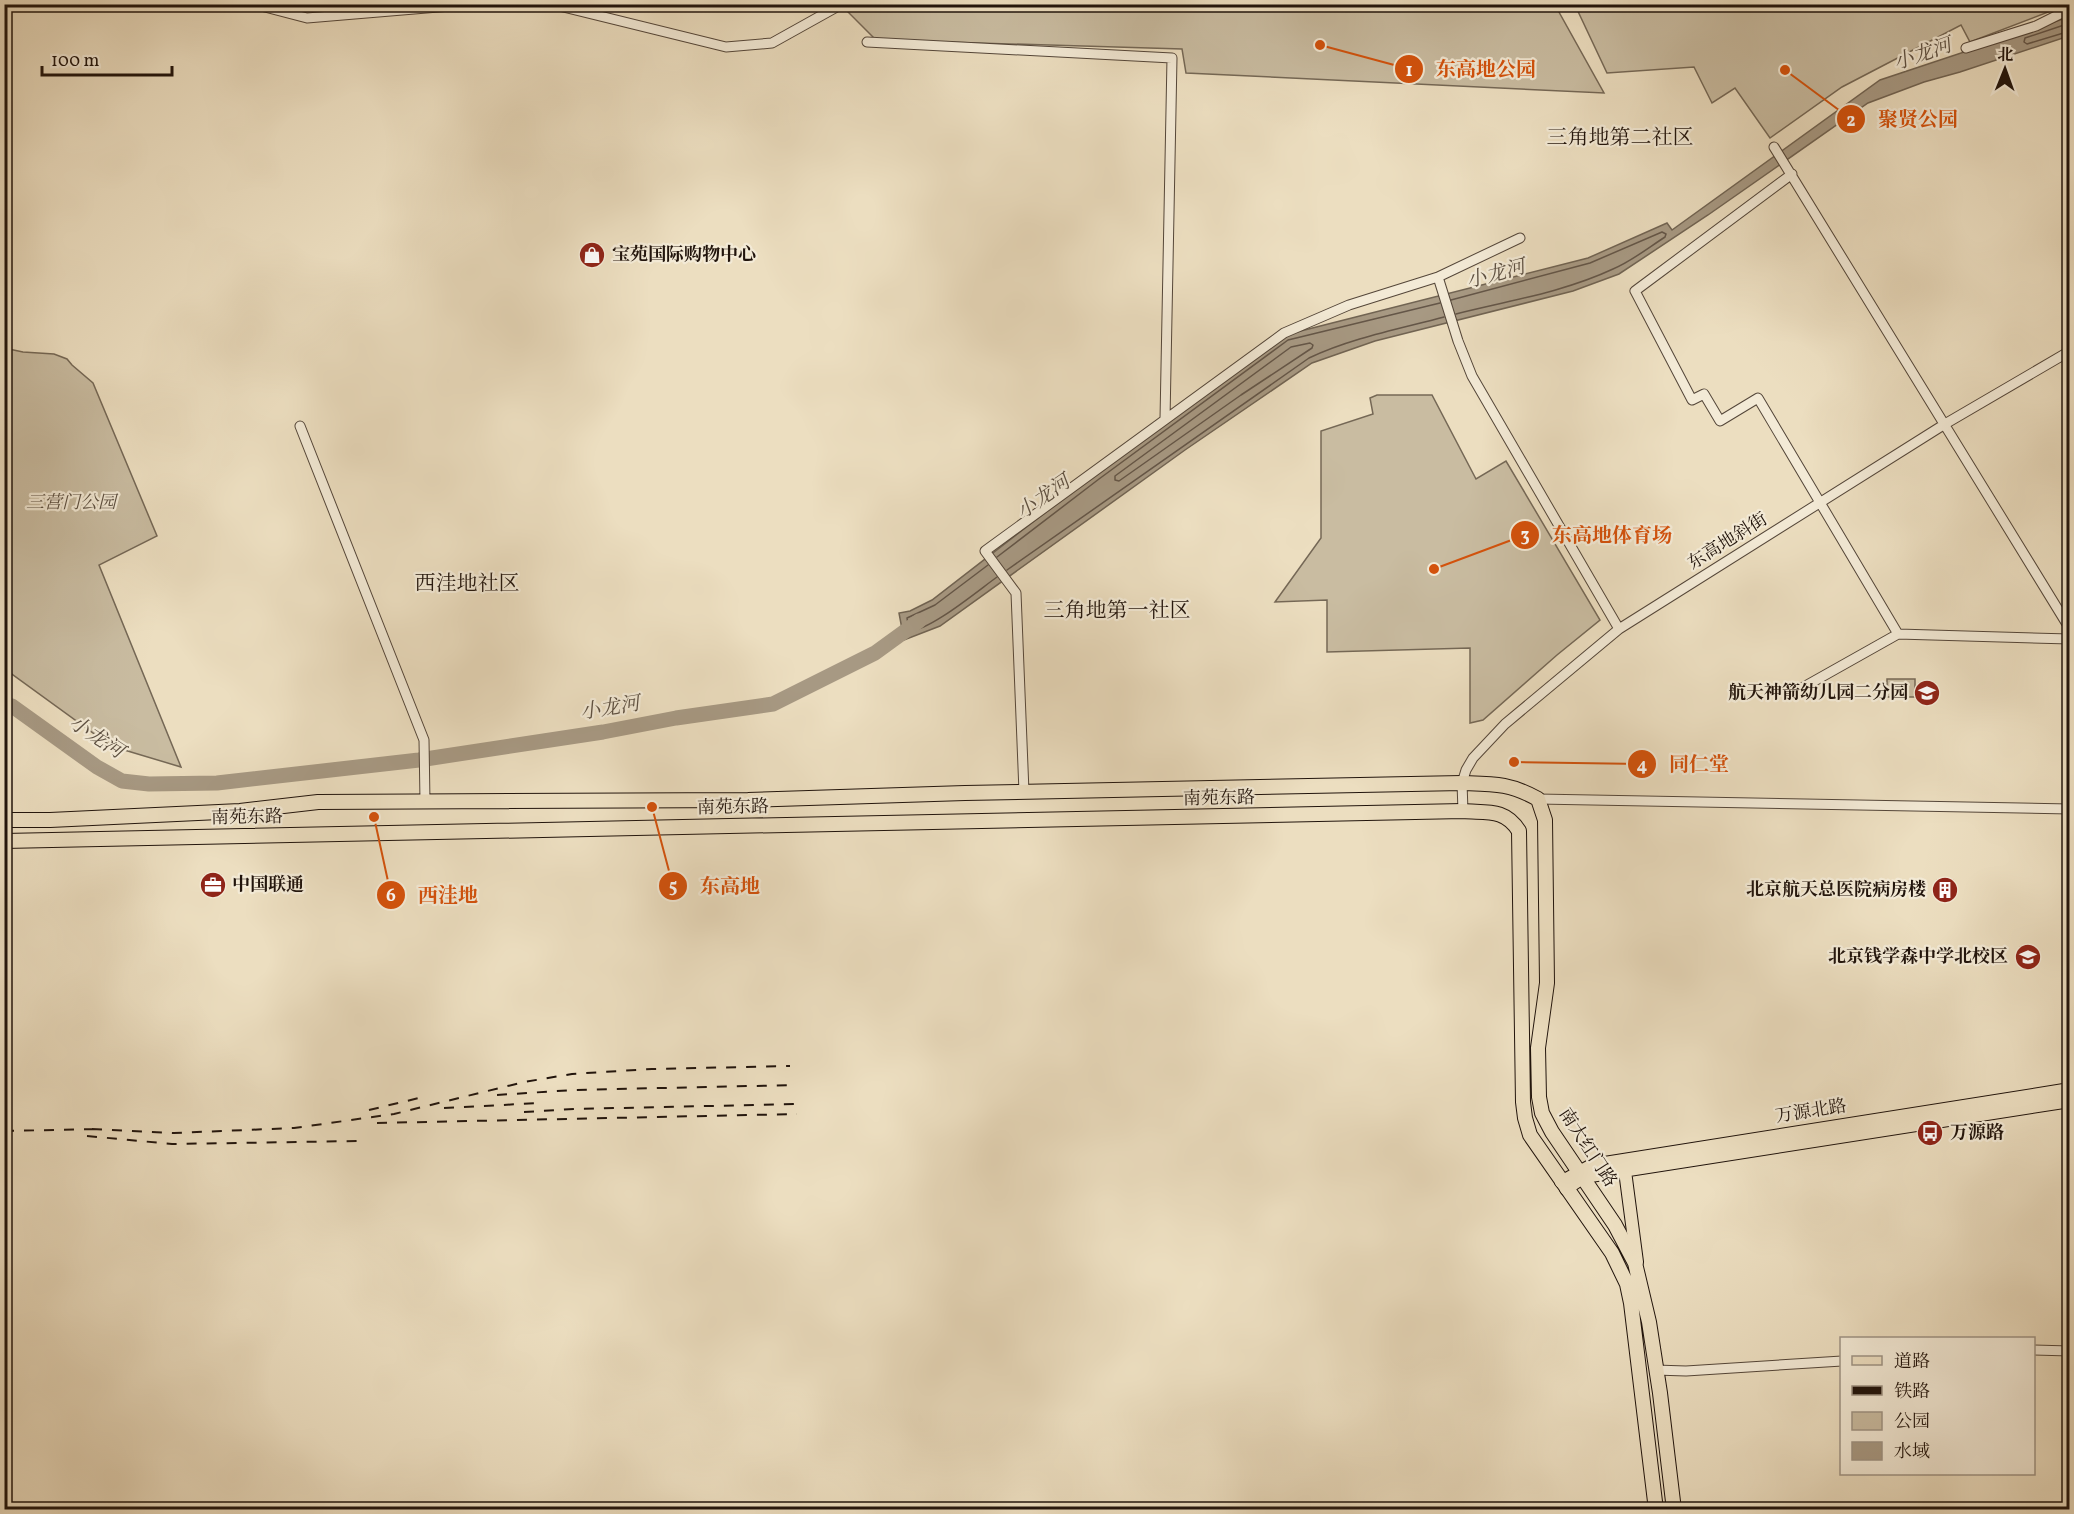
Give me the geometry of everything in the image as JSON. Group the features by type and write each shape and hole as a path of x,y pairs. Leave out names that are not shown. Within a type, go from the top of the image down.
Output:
{"highway":[{"name":"南苑东路","path":"4,820 240,812 318,802 760,800 1462,783"},
{"path":"1462,783 1502,784 1521,789 1538,799"},
{"name":"南大红门路","path":"1538,799 1545,820 1547,842 1547,983 1538,1048 1539,1097 1542,1113 1552,1132 1615,1225 1629,1251 1641,1286 1660,1393 1674,1509"},
{"name":"南苑东路","path":"4,841 1463,812"},
{"path":"1463,812 1499,813 1512,820 1518,831 1525,1118 1530,1135 1612,1253 1627,1284 1656,1509"}],"main road":[{"name":"万源北路","path":"1581,1174 1592,1165 2070,1089"},
{"name":"万源北路","path":"1581,1174 1624,1172 2070,1101"},
{"path":"1624,1172 1641,1286"},
{"path":"1564,1185 1581,1174"}],"street":[{"path":"254,4 307,18 357,9 474,4"},
{"path":"551,4 726,47 772,44 842,4"},
{"path":"1966,48 2036,26 2070,9"},
{"path":"867,42 1172,58 1165,419"},
{"path":"1774,147 2070,629"},
{"path":"1790,172 1635,291 1692,400 1704,394 1720,421 1758,398 1898,634"},
{"path":"1024,792 1016,593 985,550 1284,333 1349,305 1439,281 1520,238"},
{"path":"1439,281 1472,376 1619,629"},
{"name":"东高地斜街","path":"1463,812 1462,783 1473,758 1505,724 1619,629 1945,424 2070,351"},
{"path":"300,426 424,740 425,801"},
{"path":"1793,693 1898,634 2070,639"},
{"path":"1538,799 2070,809"},
{"path":"2035,1350 2070,1351"},
{"path":"1655,1370 1686,1371 1840,1361"}],"green space":[{"path":"856,4 1555,5 1604,93 1186,73 1182,49 876,40 846,10"},
{"path":"2069,4 1970,42 1961,25 1842,87 1770,138 1735,88 1712,103 1694,67 1607,73 1575,5"},
{"name":"三营门公园","path":"4,348 54,354 67,359 93,383 157,536 99,565 181,767 111,746 5,669"},
{"path":"1377,395 1432,395 1476,479 1506,461 1600,620 1483,720 1470,723 1470,648 1327,652 1327,600 1275,602 1321,538 1321,431 1373,414 1370,398"},
{"path":"1887,679 1915,679 1915,697 1887,697"}],"water":[{"path":"2069,17 2069,36 1924,82 1868,103 1619,274 1573,291 1375,341 1312,363 1185,450 940,626 904,640 899,613 910,611 932,600 1095,474 1285,335 1588,258 1667,223 1672,230 1880,80"}],"waterway":[{"name":"小龙河","path":"4,704 12,706 97,767 122,781 149,784 217,783 419,760 773,704 875,653 919,621"}],"railway":[{"path":"92,1129 174,1133 294,1128 394,1114 524,1082 572,1074 652,1069 790,1066"},
{"path":"497,1095 573,1090 796,1085"},
{"path":"369,1110 419,1098"},
{"path":"444,1108 540,1103"},
{"path":"524,1112 798,1104"},
{"path":"377,1123 797,1114"},
{"path":"4,1131 100,1129"},
{"path":"87,1136 172,1144 360,1141"}],"place":[{"name":"东高地公园","path":"1320,45"},
{"name":"聚贤公园","path":"1785,70"},
{"name":"宝苑国际购物中心","path":"592,255"},
{"name":"东高地体育场","path":"1434,569"},
{"name":"航天神箭幼儿园二分园","path":"1927,693"},
{"name":"同仁堂","path":"1514,762"},
{"name":"东高地","path":"652,807"},
{"name":"西洼地","path":"374,817"},
{"name":"中国联通","path":"213,885"},
{"name":"北京航天总医院病房楼","path":"1945,890"},
{"name":"北京钱学森中学北校区","path":"2028,957"},
{"name":"万源路","path":"1930,1133"}],"district":[{"name":"三角地第二社区","path":"1620,138"},
{"name":"西洼地社区","path":"467,584"},
{"name":"三角地第一社区","path":"1117,611"}]}
